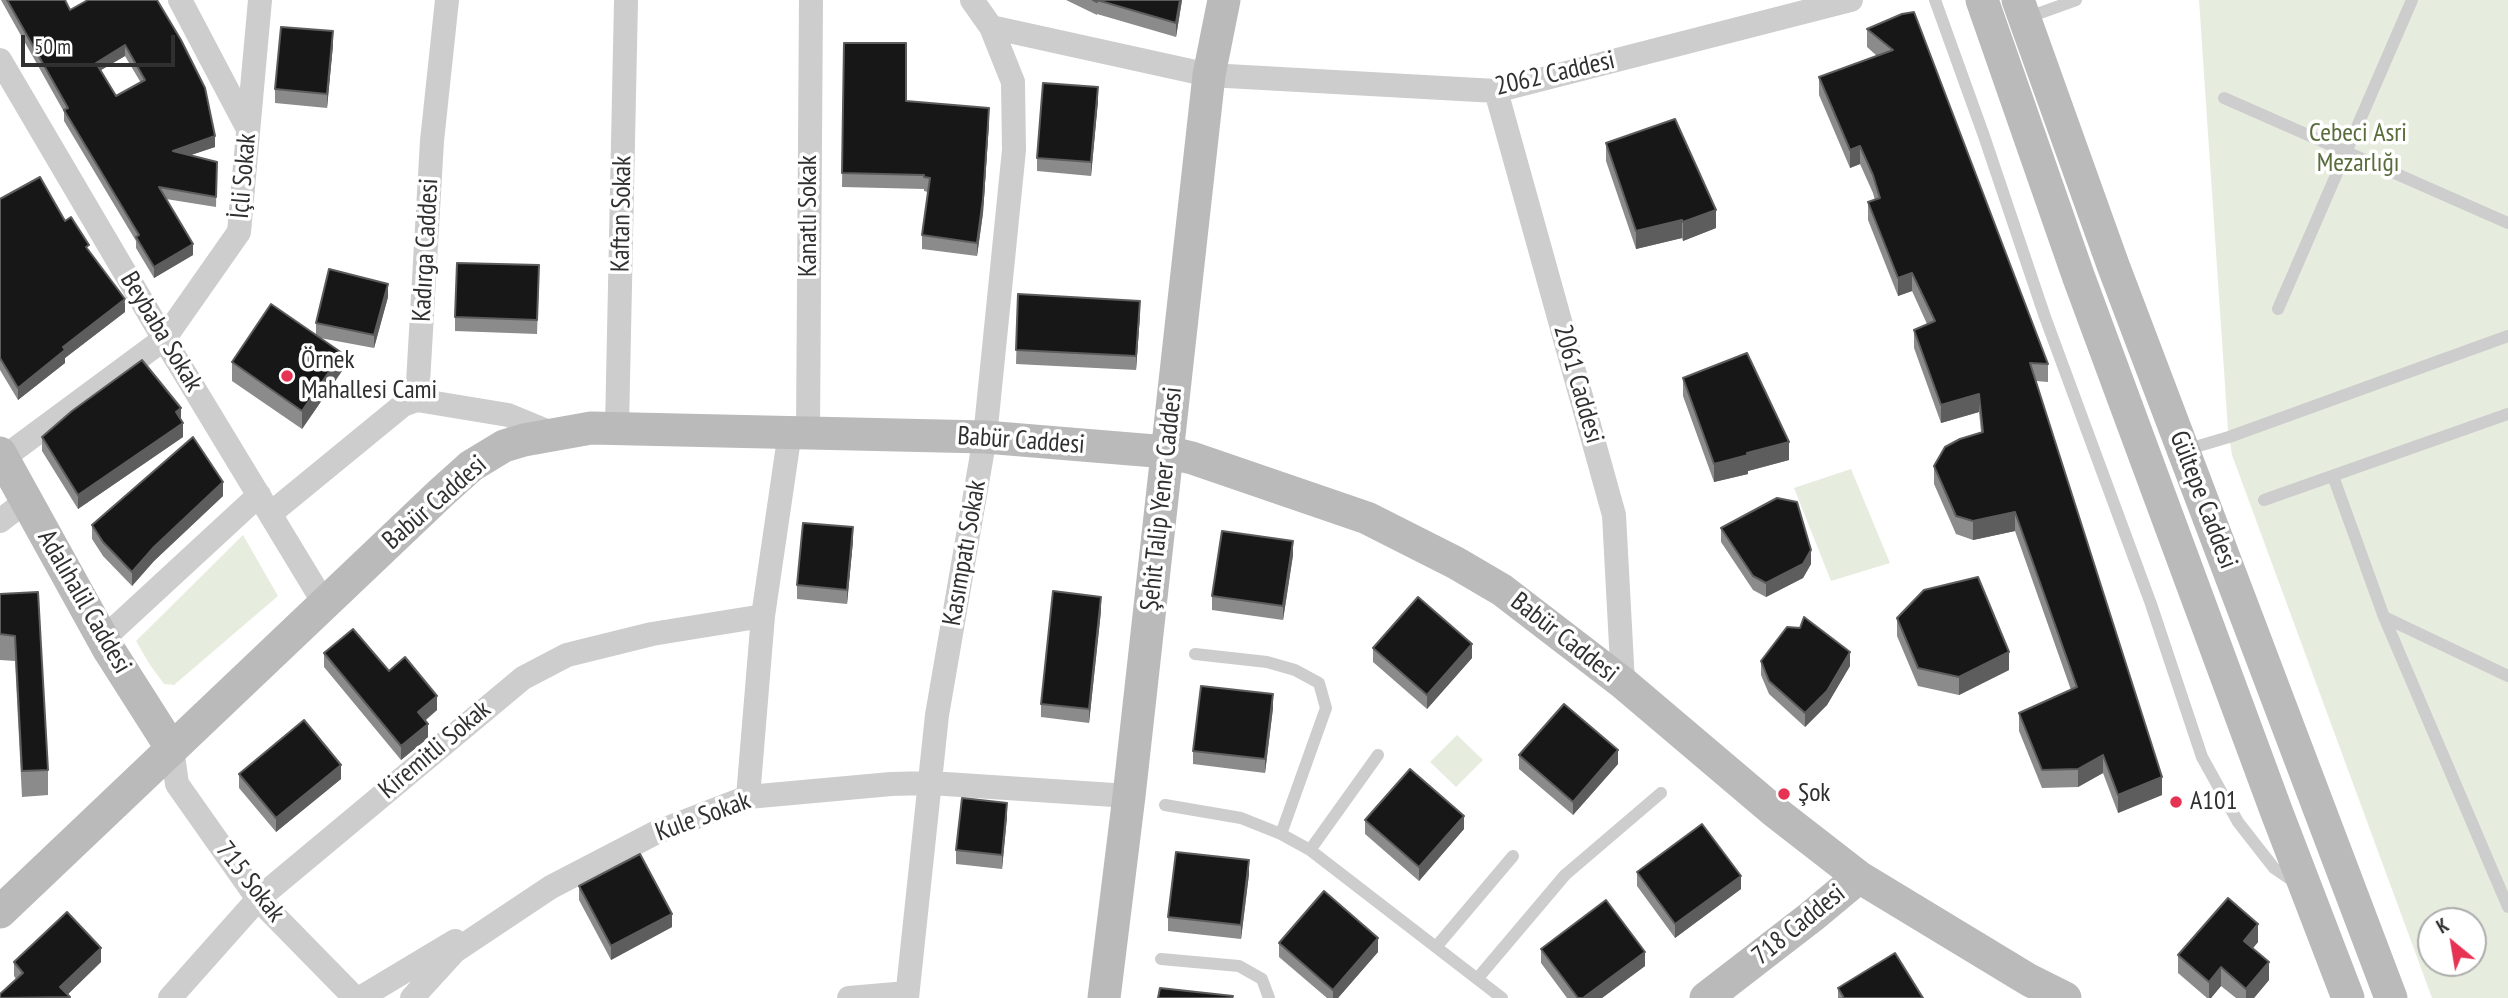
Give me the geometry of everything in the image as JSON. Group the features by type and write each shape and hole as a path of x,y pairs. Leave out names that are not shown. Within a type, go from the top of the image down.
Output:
{"main road":[{"name":"Şehit Talip Yener Caddesi","path":"1104,998 1209,75 1224,0"},
{"name":"Gültepe Caddesi","path":"1982,0 2079,278 2348,998"},
{"name":"Gültepe Caddesi","path":"2022,9 2118,277 2391,998"},
{"name":"Babür Caddesi","path":"0,912 471,466 504,446 591,428 985,437 1167,452 1248,476 1367,518 1457,563 1522,603 1623,683 1774,811 1859,877 2029,980 2064,998"},
{"name":"Adalıhalil Caddesi","path":"2,456 103,639 172,749"},
{"name":"718 Caddesi","path":"1706,998 1859,877"},
{"path":"2333,998 2326,971 2334,960"}],"street":[{"path":"180,0 248,129"},
{"name":"İçli Sokak","path":"2,456 164,339 239,232 260,0"},
{"name":"Kadırga Caddesi","path":"417,400 432,141 447,0"},
{"name":"Kaftan Sokak","path":"617,428 626,0"},
{"name":"Kanatlı Sokak","path":"748,797 763,616 799,432 811,0"},
{"name":"Kasımpatı Sokak","path":"907,996 937,715 985,437 1014,150 1013,82 991,27 972,0"},
{"name":"2062 Caddesi","path":"991,27 1209,75 1496,91 1851,0"},
{"name":"Beybaba Sokak","path":"0,60 164,339 324,603"},
{"name":"2061 Caddesi","path":"1496,91 1614,515 1623,683"},
{"path":"103,639 264,504 403,405 417,400 508,415 554,434"},
{"path":"0,521 26,501"},
{"name":"Kiremitli Sokak","path":"170,998 258,899 523,678 567,655 652,634 763,616"},
{"name":"715 Sokak","path":"172,749 177,784 258,899 358,998"},
{"name":"Kule Sokak","path":"412,998 455,951 551,887 655,833 748,797 930,783 1129,796"},
{"path":"358,998 446,945 493,926"},
{"path":"849,998 907,996"}],"lane":[{"path":"1934,0 1984,136 2045,317 2151,604 2202,757 2238,822 2274,868 2307,891"},
{"path":"2022,9 2076,0"},
{"path":"2278,309 2413,0"},
{"path":"2224,98 2508,223"},
{"path":"2183,450 2242,432 2508,336"},
{"path":"2264,500 2506,416"},
{"path":"2333,476 2385,617 2508,907"},
{"path":"2385,617 2508,676"},
{"path":"1195,654 1267,662 1294,670 1319,683 1326,708 1281,834"},
{"path":"1310,850 1378,755"},
{"path":"1477,979 1565,875 1661,793"},
{"path":"1165,805 1241,818 1281,834 1310,850 1502,998"},
{"path":"1436,947 1513,856"},
{"path":"1161,959 1239,966 1262,979 1269,998"}],"green space":[{"name":"Cebeci Asri Mezarlığı","path":"2199,0 2508,0 2508,998 2432,998 2424,977 2487,977 2487,907 2417,907 2417,957 2232,455 2228,430"},
{"path":"1851,469 1890,563 1831,581 1794,488"},
{"path":"243,535 278,596 174,685 164,684 136,641"},
{"path":"1457,735 1483,760 1456,787 1430,762"}],"building":[{"path":"7,0 65,0 70,10 88,0 157,0 205,88 215,136 173,151 217,162 216,197 159,187 193,244 154,267 136,237 139,235 64,110 68,108","holes":["125,45 145,80 116,96 96,63"]},
{"path":"1097,0 1180,0 1176,23"},
{"path":"1914,12 2048,364 2030,363 2162,777 2118,795 2103,755 2078,769 2042,770 2019,713 2077,687 2015,512 1973,521 1956,516 1934,466 1945,447 1983,432 1979,394 1941,405 1914,330 1935,321 1912,273 1898,278 1868,202 1880,198 1873,175 1860,146 1850,150 1819,77 1893,50 1867,29 1902,14"},
{"path":"281,27 333,31 327,94 275,89"},
{"path":"844,43 906,43 906,101 989,108 977,243 922,235 930,178 924,175 842,173"},
{"path":"1043,83 1098,87 1091,162 1037,158"},
{"path":"1675,119 1716,210 1683,222 1682,220 1636,231 1606,143"},
{"path":"40,177 65,221 71,217 89,245 86,247 125,299 63,347 65,350 18,388 0,358 0,199"},
{"path":"457,263 539,265 537,320 455,317"},
{"path":"329,269 388,284 374,335 316,323"},
{"path":"1018,294 1140,301 1136,356 1016,350"},
{"name":"Örnek Mahallesi Cami","path":"271,304 342,353 302,411 232,362"},
{"path":"1747,353 1789,442 1714,464 1683,378"},
{"path":"142,360 181,408 176,412 183,423 78,495 42,437 72,411"},
{"path":"193,437 223,482 154,547 132,572 103,542 92,525"},
{"path":"1777,498 1797,502 1811,550 1803,564 1766,583 1753,576 1721,528"},
{"path":"803,523 853,527 847,590 797,585"},
{"path":"1222,531 1293,541 1283,606 1212,596"},
{"path":"1978,577 2009,652 1959,677 1918,668 1897,618 1924,590"},
{"path":"1053,591 1101,597 1089,709 1041,704"},
{"path":"38,592 48,770 22,771 15,636 0,634 0,594"},
{"path":"1418,597 1472,644 1427,695 1373,648"},
{"path":"1804,617 1850,652 1827,691 1805,713 1769,681 1761,661 1787,627 1800,628"},
{"path":"353,629 389,671 405,657 437,696 418,712 428,724 401,746 324,653"},
{"path":"1201,686 1273,694 1265,759 1193,751"},
{"path":"1564,704 1618,750 1573,802 1519,755"},
{"path":"304,720 341,765 276,818 239,774"},
{"path":"1410,769 1464,816 1419,867 1365,820"},
{"path":"962,798 1007,803 1002,855 956,850"},
{"path":"1702,824 1741,876 1675,924 1637,872"},
{"path":"1176,852 1249,860 1241,925 1168,917"},
{"path":"640,854 672,914 611,946 579,886"},
{"path":"1324,891 1378,938 1333,990 1279,943"},
{"path":"2228,898 2258,924 2244,941 2269,962 2246,989 2221,967 2209,982 2178,955"},
{"path":"1606,900 1645,952 1583,998 1578,998 1541,949"},
{"path":"67,912 101,948 60,987 70,997 0,998 0,994 23,973 14,962"},
{"path":"1895,953 1923,998 1844,998 1838,988"},
{"path":"1160,988 1233,996 1158,998"}],"place":[{"name":"Örnek Mahallesi Cami","path":"287,376"},
{"name":"Şok","path":"1784,794"},
{"name":"A101","path":"2176,802"}]}
